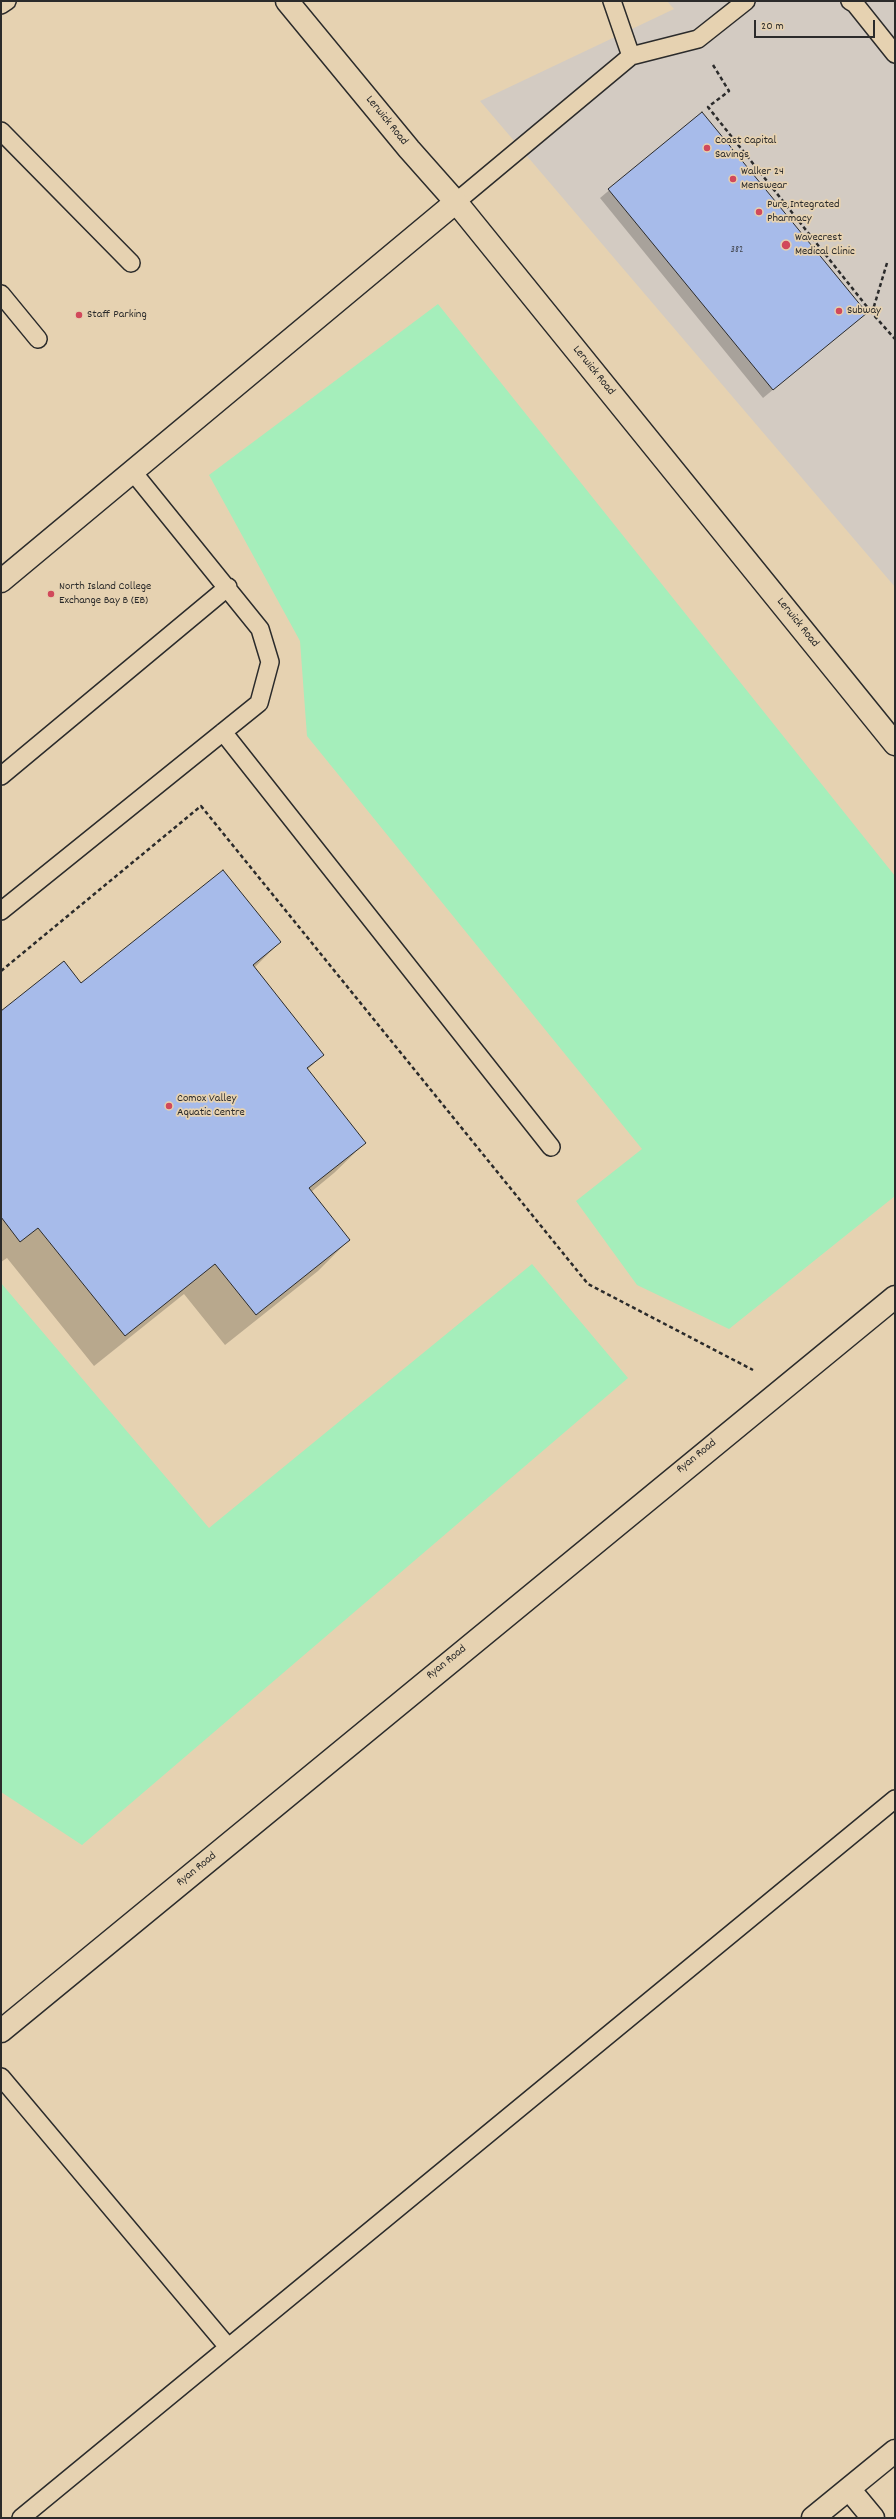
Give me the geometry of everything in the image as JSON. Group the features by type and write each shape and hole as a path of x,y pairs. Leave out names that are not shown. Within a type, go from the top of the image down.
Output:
{"main road":[{"name":"Lerwick Road","path":"287,1 409,149 456,202 895,744"},
{"path":"1,580 134,472 456,202"},
{"name":"Ryan Road","path":"1,2031 784,1386 895,1297"},
{"path":"814,2518 895,2452"},
{"path":"849,2488 873,2518"}],"lane":[{"path":"1,5 7,1"},
{"path":"612,1 631,56"},
{"path":"456,202 631,56 698,39 746,1"},
{"path":"853,2 895,54"},
{"path":"1,131 131,263"},
{"path":"1,294 38,340"},
{"path":"1,911 259,704 270,662 260,629 228,587 134,472"},
{"path":"1,776 228,587"},
{"path":"223,732 551,1147"},
{"path":"21,2518 895,1800"},
{"path":"1,2077 71,2163 228,2347"}],"path":[{"path":"698,39 729,91 708,107 872,313 895,338"},
{"path":"872,313 887,263"},
{"path":"1,971 201,806 588,1284 784,1386"}],"shaded area":[{"path":"667,1 895,1 895,587 480,101 674,9"}],"green space":[{"path":"438,304 895,876 895,1196 729,1329 637,1285 576,1201 642,1149 307,736 300,641 209,475"},
{"path":"532,1264 628,1378 82,1845 1,1792 1,1283 209,1528"}],"building":[{"path":"702,112 867,313 773,390 608,189"},
{"name":"Comox Valley Aquatic Centre","path":"223,870 281,942 253,965 324,1055 307,1068 366,1143 309,1188 350,1240 256,1315 215,1264 125,1336 38,1228 20,1242 1,1217 1,1011 64,961 81,983"}],"place":[{"name":"Coast Capital Savings","path":"707,148"},
{"name":"Walker 24 Menswear","path":"733,179"},
{"name":"Pure Integrated Pharmacy","path":"759,212"},
{"name":"Wavecrest Medical Clinic","path":"786,245"},
{"name":"Subway","path":"839,311"},
{"name":"Staff Parking","path":"79,315"},
{"name":"North Island College Exchange Bay B (EB)","path":"51,594"},
{"name":"Comox Valley Aquatic Centre","path":"169,1106"}]}
